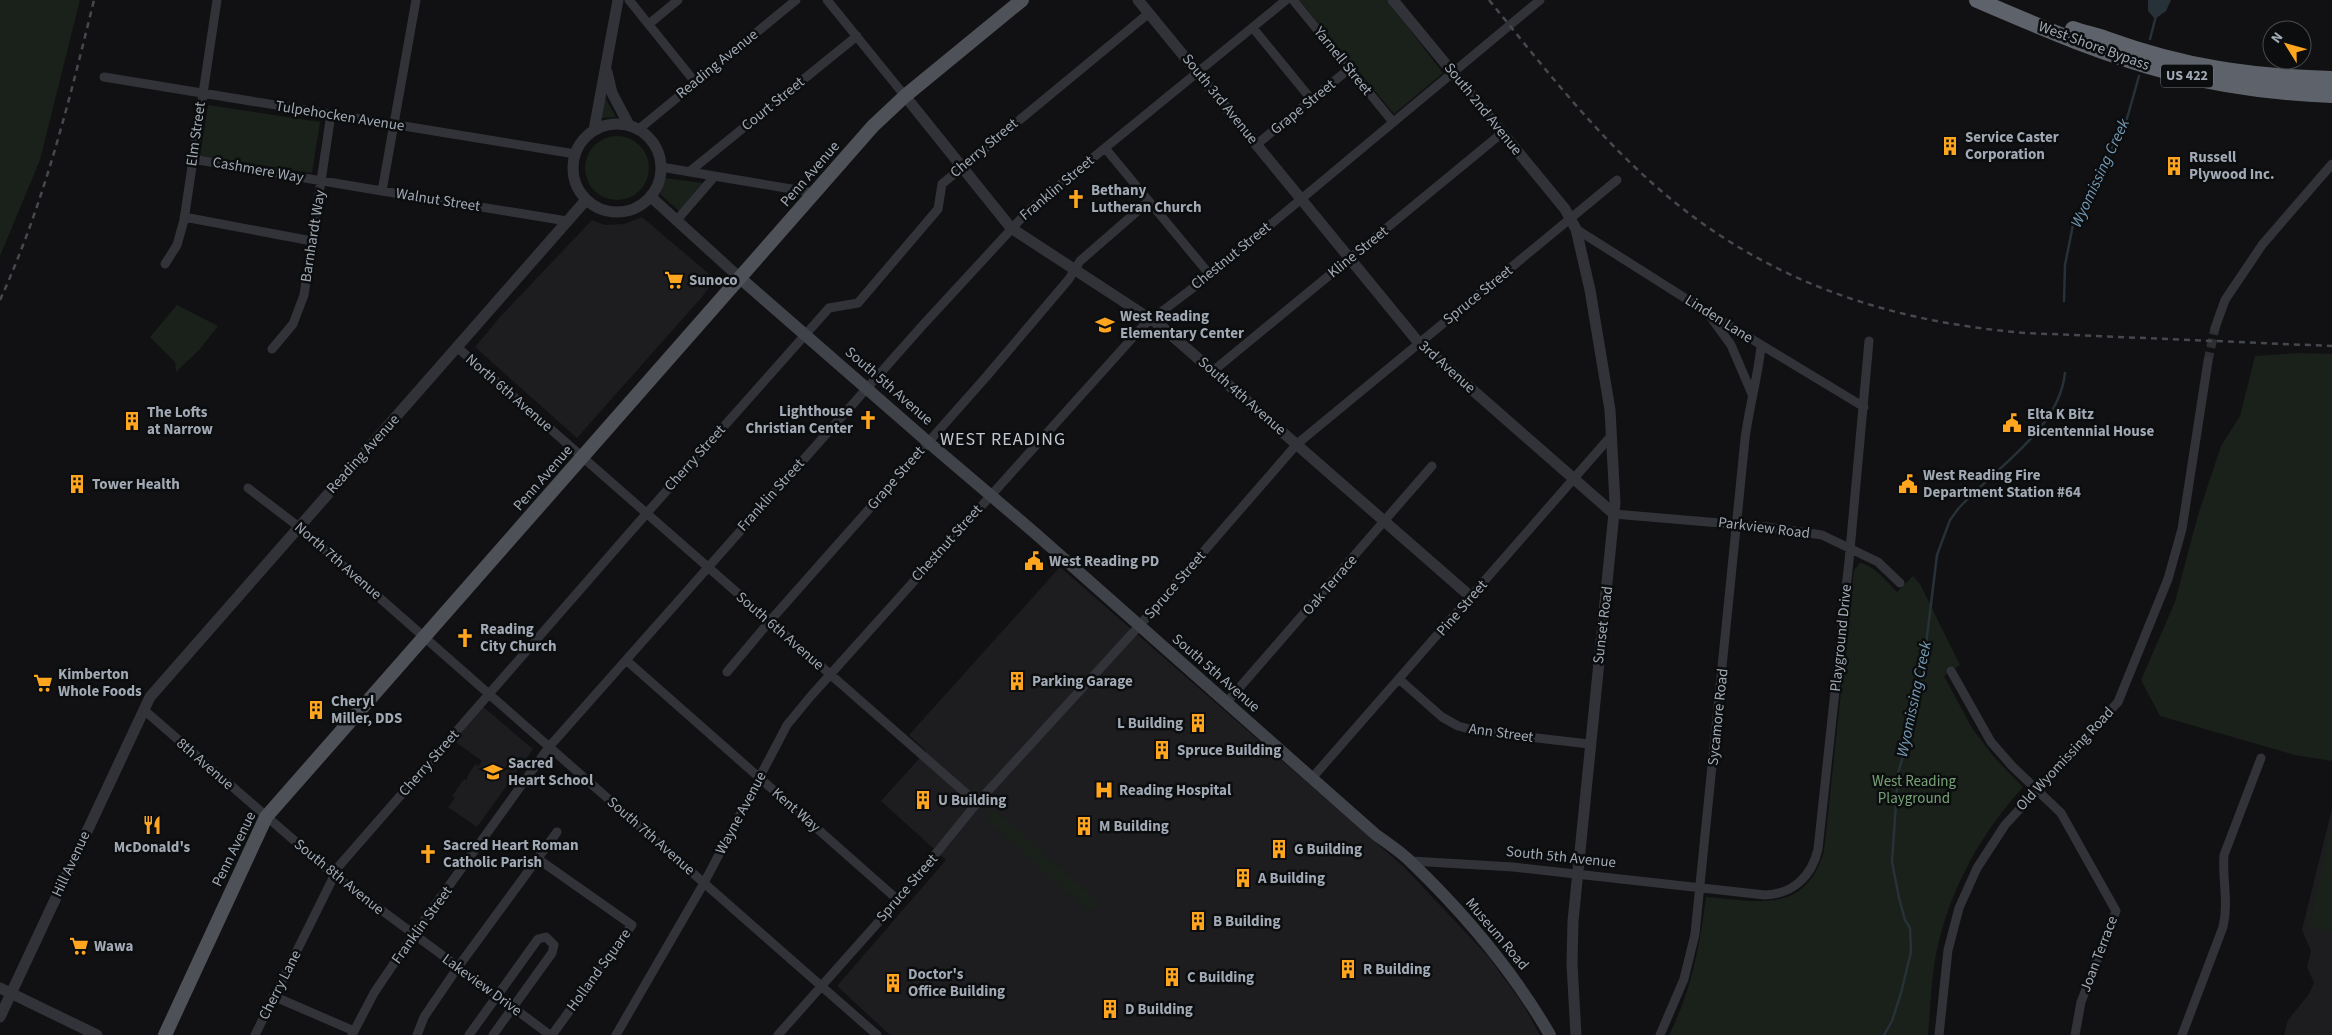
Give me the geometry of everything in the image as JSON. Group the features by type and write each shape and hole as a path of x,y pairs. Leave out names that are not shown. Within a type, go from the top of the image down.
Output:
{"highway":[{"name":"West Shore Bypass","path":"1977,0 2049,25 2170,72 2286,94 2332,95"},
{"name":"West Shore Bypass","path":"2003,0 2049,25 2203,66 2270,77 2332,79"}],"main road":[{"name":"Penn Avenue","path":"164,1035 266,817 873,126 905,96 1022,0"},
{"name":"South 5th Avenue","path":"740,278 1375,834 1411,861"},
{"name":"Museum Road","path":"1411,861 1498,958 1550,1035"}],"street":[{"name":"Elm Street","path":"164,264 177,245 184,217 217,0"},
{"name":"Walnut Street","path":"416,0 382,191 567,221"},
{"path":"594,130 618,0"},
{"path":"630,0 695,82"},
{"path":"649,24 678,0"},
{"name":"Reading Avenue","path":"634,127 695,82 796,0"},
{"path":"827,0 905,96"},
{"name":"South 3rd Avenue","path":"1138,0 1300,199"},
{"name":"Franklin Street","path":"353,1033 374,993 414,934 549,748 707,567 1010,228 1028,210 1254,28 1286,0"},
{"name":"Yarnell Street","path":"1293,0 1393,122"},
{"name":"South 2nd Avenue","path":"1393,0 1565,209 1574,224"},
{"name":"Chestnut Street","path":"830,675 1144,326 1210,275 1540,0"},
{"name":"Cherry Street","path":"305,935 339,866 805,334 829,308 858,303 938,209 942,184 962,165 1149,13"},
{"path":"1254,28 1311,99"},
{"name":"Court Street","path":"689,172 857,36"},
{"path":"606,63 612,93 634,127 654,143 661,167 658,185 651,197 634,209 623,212 602,210 586,200 579,191 573,174 575,154 579,144 594,130 614,126 634,127"},
{"name":"Grape Street","path":"1256,144 1349,69"},
{"name":"Tulpehocken Avenue","path":"104,77 575,154"},
{"name":"South 4th Avenue","path":"905,96 962,165 1010,228 1152,319 1471,597"},
{"name":"Barnhardt Way","path":"272,349 298,315 304,295 331,114"},
{"name":"Kline Street","path":"1213,371 1502,133"},
{"path":"1105,148 1210,275"},
{"name":"Cashmere Way","path":"192,159 382,191"},
{"path":"2215,328 2225,300 2262,246 2332,164"},
{"path":"661,167 814,193"},
{"path":"676,221 714,177"},
{"name":"Spruce Street","path":"778,1035 898,900 977,803 1139,626 1297,444 1419,343 1574,224 1617,180"},
{"path":"651,197 740,278"},
{"name":"3rd Avenue","path":"1300,199 1419,343 1614,514"},
{"name":"Reading Avenue","path":"144,710 161,683 458,348 586,200"},
{"name":"Grape Street","path":"728,672 769,622 928,442 1080,261 1148,200"},
{"path":"184,217 312,241"},
{"name":"Linden Lane","path":"1574,224 1707,312 1864,407"},
{"name":"Sunset Road","path":"1574,224 1592,300 1610,410 1614,514 1577,874 1572,964 1576,1035"},
{"path":"1707,312 1731,345 1752,394"},
{"name":"Playground Drive","path":"1756,894 1776,895 1798,885 1807,876 1816,856 1850,548 1869,341"},
{"name":"Sycamore Road","path":"1660,1035 1679,992 1690,958 1700,887 1738,524 1745,439 1752,394 1758,375 1761,346"},
{"name":"North 6th Avenue","path":"458,348 583,458"},
{"name":"Old Wyomissing Road","path":"1939,1035 1948,950 1964,894 1977,868 1996,837 2036,788 2118,702 2164,588 2182,530 2208,361"},
{"name":"Pine Street","path":"1312,778 1611,436"},
{"name":"South 6th Avenue","path":"583,458 977,803"},
{"name":"Oak Terrace","path":"1226,703 1432,466"},
{"name":"North 7th Avenue","path":"248,488 299,527 425,637"},
{"name":"Parkview Road","path":"1614,514 1738,524 1822,535 1878,562 1900,583"},
{"name":"South 7th Avenue","path":"425,637 877,1035"},
{"name":"Kent Way","path":"626,660 898,900"},
{"path":"1950,672 1991,742 2012,766 2036,788"},
{"name":"Wayne Avenue","path":"616,1035 704,883 787,725 830,675"},
{"name":"Ann Street","path":"1399,679 1442,717 1458,726 1477,731 1589,744"},
{"name":"8th Avenue","path":"144,710 266,817"},
{"name":"Hill Avenue","path":"0,1017 144,710"},
{"path":"2182,1035 2223,927 2226,908 2223,869 2224,855 2261,758"},
{"name":"Joan Terrace","path":"2036,788 2061,813 2116,911 2081,1002 2075,1035"},
{"name":"South 8th Avenue","path":"266,817 334,875 414,934"},
{"path":"417,1035 424,1017 458,967 556,832"},
{"name":"Holland Square","path":"538,859 632,925 551,1035"},
{"name":"South 5th Avenue","path":"1411,861 1513,867 1756,894"},
{"name":"Lakeview Drive","path":"414,934 551,1035"},
{"name":"Cherry Lane","path":"255,1035 305,935"},
{"path":"469,1035 538,939 543,936 549,939 554,945 552,953 493,1035"},
{"path":"0,988 79,1031 97,1035"},
{"path":"273,996 353,1033"}],"shaded area":[{"path":"2148,0 2171,0 2166,11 2155,19 2148,11"},
{"path":"642,217 715,279 702,297 577,438 475,347 500,317 592,220 605,225 624,224"},
{"name":"Reading Hospital","path":"1060,567 1404,867 1487,955 1523,1004 1540,1035 890,1035 837,986 946,860 881,801 926,751 909,735"},
{"name":"Sacred Heart School","path":"482,706 533,749 477,827 448,807 455,798 452,796 464,779 467,780 475,764 478,766 482,761 453,740"},
{"path":"2332,809 2332,1035 2284,1035 2288,1020 2309,994 2314,983 2307,967 2311,951 2302,930"}],"green space":[{"path":"0,0 80,0 40,160 0,256"},
{"path":"1299,0 1387,0 1443,73 1394,114"},
{"path":"605,97 616,117 601,118"},
{"path":"208,105 320,122 312,173 200,156"},
{"path":"611,136 623,136 640,145 647,156 649,168 647,180 640,191 623,200 611,200 599,195 590,186 585,174 585,162 590,150 599,141"},
{"path":"665,178 703,183 679,211 660,194"},
{"path":"177,305 218,326 200,349 176,372 175,362 150,337"},
{"path":"2298,353 2332,354 2332,761 2295,755 2160,716 2141,680 2175,602 2198,515 2221,446 2240,416 2255,356"},
{"name":"West Reading Playground","path":"1860,563 1875,570 1897,592 1913,576 1920,584 1960,665 1944,676 1972,728 1994,757 2023,787 1991,827 1965,870 1955,893 1939,941 1934,966 1928,1035 1669,1035 1689,985 1701,933 1706,897 1744,901 1778,900 1792,895 1805,886 1816,872 1824,851 1854,570"},
{"path":"991,810 999,814 1094,898 1097,902 1095,907 1089,910 1085,908 993,825 986,817"},
{"path":"2332,821 2332,932 2309,928"}],"waterway":[{"name":"Wyomissing Creek","path":"2150,39 2156,16"},
{"name":"Wyomissing Creek","path":"2064,301 2065,265 2073,225 2101,179 2112,148 2124,129 2139,76"},
{"name":"Wyomissing Creek","path":"1884,1035 1892,1021 1911,952 1910,928 1905,920 1892,862 1898,773 1904,753 1905,732 1922,677 1937,555 1950,520 1958,509 2023,447 2051,413 2060,394 2065,373"}],"tunnel":[{"path":"2208,361 2215,328"}],"railway":[{"path":"0,300 30,227 54,152 94,0"},
{"path":"1489,0 1591,122 1635,168 1659,189 1699,221 1741,249 1785,272 1830,291 1877,307 1926,319 2026,333 2332,346"}],"place":[{"name":"Service Caster Corporation","path":"1950,146"},
{"name":"Russell Plywood Inc.","path":"2174,166"},
{"name":"Bethany Lutheran Church","path":"1076,199"},
{"name":"Sunoco","path":"674,280"},
{"name":"West Reading Elementary Center","path":"1105,325"},
{"name":"Lighthouse Christian Center","path":"868,420"},
{"name":"The Lofts at Narrow","path":"132,421"},
{"name":"Elta K Bitz Bicentennial House","path":"2012,423"},
{"name":"Tower Health","path":"77,484"},
{"name":"West Reading Fire Department Station #64","path":"1908,484"},
{"name":"West Reading PD","path":"1034,561"},
{"name":"Reading City Church","path":"465,638"},
{"name":"Parking Garage","path":"1017,681"},
{"name":"Kimberton Whole Foods","path":"43,683"},
{"name":"Cheryl Miller, DDS","path":"316,710"},
{"name":"L Building","path":"1198,723"},
{"name":"Spruce Building","path":"1162,750"},
{"name":"Sacred Heart School","path":"493,772"},
{"name":"Reading Hospital","path":"1104,790"},
{"name":"U Building","path":"923,800"},
{"name":"McDonald's","path":"152,825"},
{"name":"M Building","path":"1084,826"},
{"name":"G Building","path":"1279,849"},
{"name":"Sacred Heart Roman Catholic Parish","path":"428,854"},
{"name":"A Building","path":"1243,878"},
{"name":"B Building","path":"1198,921"},
{"name":"Wawa","path":"79,946"},
{"name":"R Building","path":"1348,969"},
{"name":"C Building","path":"1172,977"},
{"name":"Doctor's Office Building","path":"893,983"},
{"name":"D Building","path":"1110,1009"}],"district":[{"name":"WEST READING","path":"1003,439"}]}
